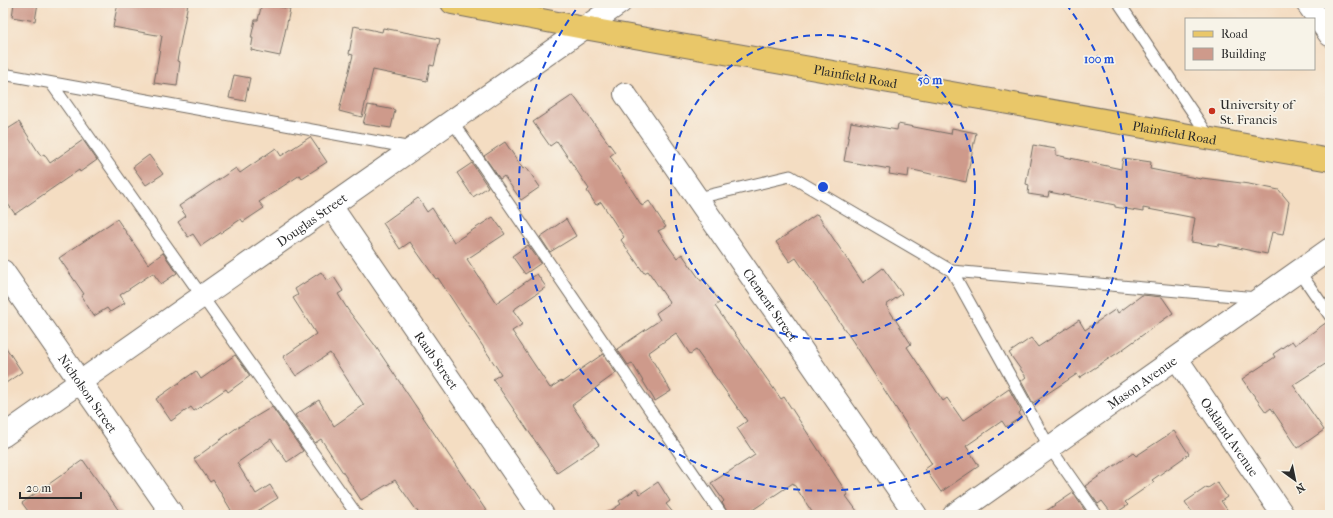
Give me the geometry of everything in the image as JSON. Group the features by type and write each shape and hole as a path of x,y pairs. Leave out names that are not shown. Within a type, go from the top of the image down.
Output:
{"main road":[{"name":"Plainfield Road","path":"452,3 584,28 1330,160"}],"street":[{"name":"Douglas Street","path":"3,436 620,3"},
{"path":"1307,3 1330,35"},
{"name":"Clement Street","path":"626,94 916,515"},
{"name":"Raub Street","path":"331,206 543,515"},
{"name":"Mason Avenue","path":"954,515 1177,359 1330,249"},
{"name":"Nicholson Street","path":"3,271 173,515"},
{"name":"Oakland Avenue","path":"1177,359 1283,515"}],"lane":[{"path":"1119,3 1210,139"},
{"path":"3,74 412,148"},
{"path":"51,83 357,515"},
{"path":"452,121 722,515"},
{"path":"698,198 790,176 952,271 1261,298"},
{"path":"952,271 1050,448 1097,515"},
{"path":"1299,271 1330,316"}],"building":[{"path":"14,3 38,3 35,21 12,17"},
{"path":"118,3 188,3 177,61 180,62 177,86 154,83 162,36 113,27"},
{"path":"262,3 290,9 280,56 251,50 253,38 251,38 255,20 258,20"},
{"path":"354,26 382,32 383,28 440,39 434,66 430,65 427,81 373,70 362,117 339,111 353,55 349,54"},
{"path":"234,75 250,78 245,101 229,98"},
{"path":"573,95 615,152 610,156 642,206 649,201 666,227 658,231 677,258 682,254 701,281 704,279 720,302 715,306 781,399 784,397 848,495 846,496 860,515 814,515 793,483 745,515 729,515 722,503 724,501 711,483 755,455 737,428 747,421 696,350 690,354 676,333 648,353 671,391 655,401 632,363 628,365 617,349 660,320 656,313 670,303 648,271 644,273 621,240 624,237 601,202 596,205 587,191 589,189 557,141 550,146 533,122"},
{"path":"368,105 395,110 391,128 363,124"},
{"path":"19,122 41,156 44,154 50,163 83,140 97,160 80,172 79,170 15,214 3,197 3,132"},
{"path":"851,122 897,130 898,124 951,134 952,128 976,133 966,182 909,169 908,177 889,174 890,169 844,161"},
{"path":"310,137 327,162 302,178 300,175 259,202 264,208 243,222 241,219 201,246 193,234 188,237 178,222 186,216 179,206 236,168 240,173 276,148 281,156"},
{"path":"505,142 523,169 526,167 540,187 521,200 504,176 500,179 484,156"},
{"path":"1033,145 1056,149 1056,155 1121,169 1123,158 1151,162 1150,169 1201,179 1249,184 1279,190 1289,202 1283,234 1272,232 1267,254 1219,244 1219,246 1191,242 1195,218 1143,208 1143,212 1049,192 1048,197 1028,194 1029,185 1026,184"},
{"path":"149,155 163,174 146,185 133,167"},
{"path":"472,163 488,187 473,197 457,173"},
{"path":"418,198 427,212 432,208 454,242 493,217 505,234 467,259 496,303 537,274 546,287 513,310 523,324 512,331 550,388 561,381 562,382 603,354 616,373 572,405 599,445 557,473 493,379 501,374 438,278 436,279 410,242 400,249 383,223"},
{"path":"817,214 863,283 883,268 902,294 886,305 911,344 907,347 943,401 947,398 963,421 1009,389 1021,411 1019,413 1021,417 1006,427 1002,421 966,446 979,466 941,492 925,469 932,464 858,349 796,258 790,262 776,242"},
{"path":"117,219 148,264 163,253 177,273 161,284 153,273 120,295 125,303 110,312 107,308 94,316 81,296 84,294 59,258"},
{"path":"566,219 576,236 550,252 540,237"},
{"path":"528,245 541,263 525,274 512,256"},
{"path":"321,272 327,281 334,277 343,291 338,294 348,310 374,344 489,515 420,515 395,480 361,500 321,439 315,443 295,415 319,400 334,426 364,405 330,353 296,376 283,357 316,334 293,298 298,295 295,289"},
{"path":"1142,295 1162,297 1173,313 1119,352 1079,378 1077,374 1033,403 1021,381 1026,377 1009,353 1031,338 1038,347 1079,320 1085,330 1116,309 1118,313"},
{"path":"1327,322 1330,323 1330,361 1293,385 1324,430 1298,448 1271,408 1266,412 1242,379 1275,357 1273,354 1292,341 1295,345"},
{"path":"3,343 22,372 3,385"},
{"path":"235,355 250,376 228,392 226,389 194,411 191,407 171,421 156,399 196,371 201,379"},
{"path":"272,407 303,451 287,462 271,439 237,463 256,494 270,485 278,498 251,515 224,515 231,510 213,480 210,482 194,459 235,429"},
{"path":"1174,431 1189,454 1152,480 1154,482 1125,502 1128,505 1113,515 1102,501 1098,504 1085,486 1133,453 1136,456"},
{"path":"83,460 122,515 31,515 22,503"},
{"path":"658,482 670,501 666,504 675,515 604,515 621,504 619,501 636,489 640,494"},
{"path":"1217,482 1227,497 1221,501 1231,515 1194,515 1185,502"},
{"path":"1073,493 1086,512 1082,515 1040,515"}],"place":[{"name":"University of St. Francis","path":"1212,111"}]}
